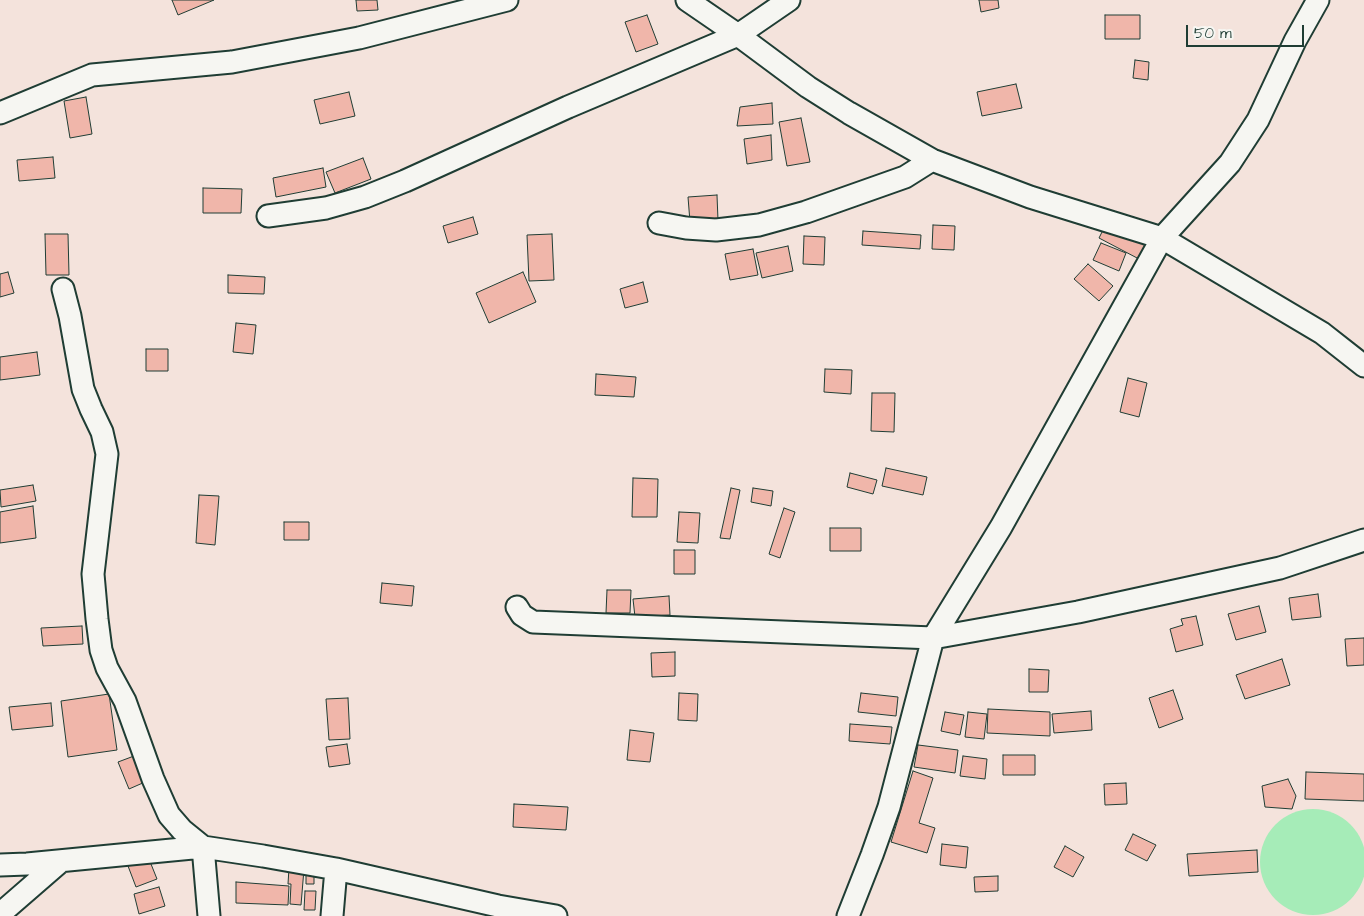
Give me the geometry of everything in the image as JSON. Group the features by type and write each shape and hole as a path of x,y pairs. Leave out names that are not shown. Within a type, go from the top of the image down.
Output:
{"street":[{"path":"0,113 92,75 232,62 359,38 507,0"},
{"path":"687,0 808,87 849,113 932,160 1030,197 1162,238 1322,333 1364,366"},
{"path":"268,216 326,208 405,181 568,107 738,35 789,0"},
{"path":"848,916 889,807 933,638 1001,527 1162,238 1230,163 1258,120 1295,41 1318,0"},
{"path":"659,222 686,228 716,230 759,225 806,212 905,177 932,160"},
{"path":"62,288 70,316 83,389 102,432 107,454 94,574 101,650 107,668 125,701 153,779 169,815 182,830 203,847 208,916"},
{"path":"517,607 522,615 533,622 933,638 1078,612 1280,568 1364,540"},
{"path":"0,865 203,847 336,869 498,906 556,916"},
{"path":"0,914 61,861"},
{"path":"332,916 336,869"}],"green space":[{"path":"1313,809 1333,813 1350,825 1362,842 1366,862 1362,882 1350,899 1333,911 1313,915 1293,911 1276,899 1264,882 1260,862 1264,842 1276,825 1293,813"}],"building":[{"path":"172,0 214,0 178,15"},
{"path":"356,0 377,0 378,10 357,11"},
{"path":"979,0 998,0 999,8 981,12"},
{"path":"647,15 658,44 636,52 625,22"},
{"path":"1105,15 1140,15 1140,39 1105,39"},
{"path":"1135,60 1149,62 1148,80 1133,78"},
{"path":"1016,84 1022,108 982,116 977,92"},
{"path":"349,92 355,116 320,124 314,100"},
{"path":"86,97 92,134 70,138 64,101"},
{"path":"772,103 773,124 737,126 740,107"},
{"path":"801,118 810,162 787,166 779,122"},
{"path":"771,135 772,160 747,164 744,139"},
{"path":"53,157 55,178 19,181 17,160"},
{"path":"363,158 371,179 335,193 326,172"},
{"path":"323,168 326,187 276,197 273,178"},
{"path":"203,188 242,189 241,213 203,213"},
{"path":"717,195 718,220 690,222 688,197"},
{"path":"473,217 478,234 448,243 443,226"},
{"path":"1106,224 1147,245 1139,259 1099,238"},
{"path":"933,225 955,226 954,250 932,249"},
{"path":"863,231 921,235 920,249 862,245"},
{"path":"45,234 68,234 69,275 46,275"},
{"path":"552,234 554,280 529,281 527,235"},
{"path":"804,236 825,237 824,265 803,264"},
{"path":"1101,243 1126,253 1119,271 1093,260"},
{"path":"788,246 793,271 762,278 756,253"},
{"path":"753,249 758,275 730,280 725,254"},
{"path":"1088,264 1113,286 1099,301 1074,279"},
{"path":"8,272 14,293 0,297 0,274"},
{"path":"523,272 536,302 489,323 476,293"},
{"path":"228,275 265,277 264,294 228,293"},
{"path":"643,282 648,302 625,308 620,289"},
{"path":"236,323 256,325 253,354 233,352"},
{"path":"146,349 168,349 168,371 146,371"},
{"path":"37,352 40,375 0,380 0,357"},
{"path":"825,369 852,370 851,394 824,392"},
{"path":"596,374 636,377 634,397 595,395"},
{"path":"1128,378 1147,383 1139,417 1120,412"},
{"path":"872,393 895,393 894,432 871,431"},
{"path":"886,468 927,477 923,495 882,486"},
{"path":"850,473 877,480 873,494 847,487"},
{"path":"633,478 658,479 657,517 632,517"},
{"path":"33,485 36,501 1,507 0,490"},
{"path":"731,488 740,490 730,539 720,538"},
{"path":"753,488 773,491 771,506 751,502"},
{"path":"199,495 219,496 215,545 196,543"},
{"path":"33,506 36,538 0,543 0,512"},
{"path":"784,508 795,512 780,558 769,554"},
{"path":"679,512 700,513 698,543 677,542"},
{"path":"284,522 309,522 309,540 284,540"},
{"path":"830,528 861,528 861,551 830,551"},
{"path":"674,550 695,550 695,574 674,574"},
{"path":"382,583 414,586 412,606 380,603"},
{"path":"607,590 631,590 630,613 606,613"},
{"path":"1318,594 1321,617 1292,620 1289,598"},
{"path":"669,596 670,615 635,617 633,599"},
{"path":"1259,606 1266,632 1236,640 1228,614"},
{"path":"1196,616 1203,645 1176,652 1170,629 1183,625 1181,619"},
{"path":"82,626 83,644 43,646 41,628"},
{"path":"1364,638 1364,665 1347,666 1345,639"},
{"path":"675,652 675,676 652,677 651,653"},
{"path":"1282,659 1290,685 1245,699 1236,675"},
{"path":"1029,669 1049,670 1048,692 1029,692"},
{"path":"1173,690 1183,719 1159,728 1149,698"},
{"path":"679,693 698,694 697,721 678,720"},
{"path":"861,693 898,697 896,716 858,712"},
{"path":"109,694 117,750 68,757 61,701"},
{"path":"348,698 350,739 329,740 326,699"},
{"path":"51,703 53,726 12,730 9,707"},
{"path":"988,709 1050,712 1050,736 987,733"},
{"path":"1091,711 1092,730 1054,733 1052,714"},
{"path":"945,712 964,715 960,735 941,731"},
{"path":"968,712 987,714 984,739 965,737"},
{"path":"850,724 892,727 890,744 849,741"},
{"path":"630,730 654,733 650,762 627,760"},
{"path":"347,744 350,764 329,767 326,747"},
{"path":"918,745 958,750 955,773 914,767"},
{"path":"1003,755 1035,755 1035,775 1003,775"},
{"path":"134,756 145,782 129,789 118,762"},
{"path":"963,756 987,759 985,779 960,776"},
{"path":"913,771 933,778 919,823 935,828 927,853 891,842"},
{"path":"1306,772 1364,774 1364,801 1305,799"},
{"path":"1288,779 1296,796 1292,809 1265,807 1262,786"},
{"path":"1126,783 1127,804 1105,805 1104,784"},
{"path":"514,804 568,807 566,830 513,827"},
{"path":"1133,834 1156,845 1147,861 1125,850"},
{"path":"942,844 968,847 966,868 940,865"},
{"path":"1065,846 1084,857 1073,877 1054,867"},
{"path":"1257,850 1258,872 1189,876 1187,854"},
{"path":"149,859 157,879 136,887 128,866"},
{"path":"289,868 304,869 301,905 290,904 291,884 288,884"},
{"path":"306,871 314,871 314,884 306,884"},
{"path":"998,876 998,891 975,892 974,877"},
{"path":"236,882 289,886 288,905 236,903"},
{"path":"159,887 165,906 139,914 134,894"},
{"path":"305,891 316,891 315,910 304,910"}]}
